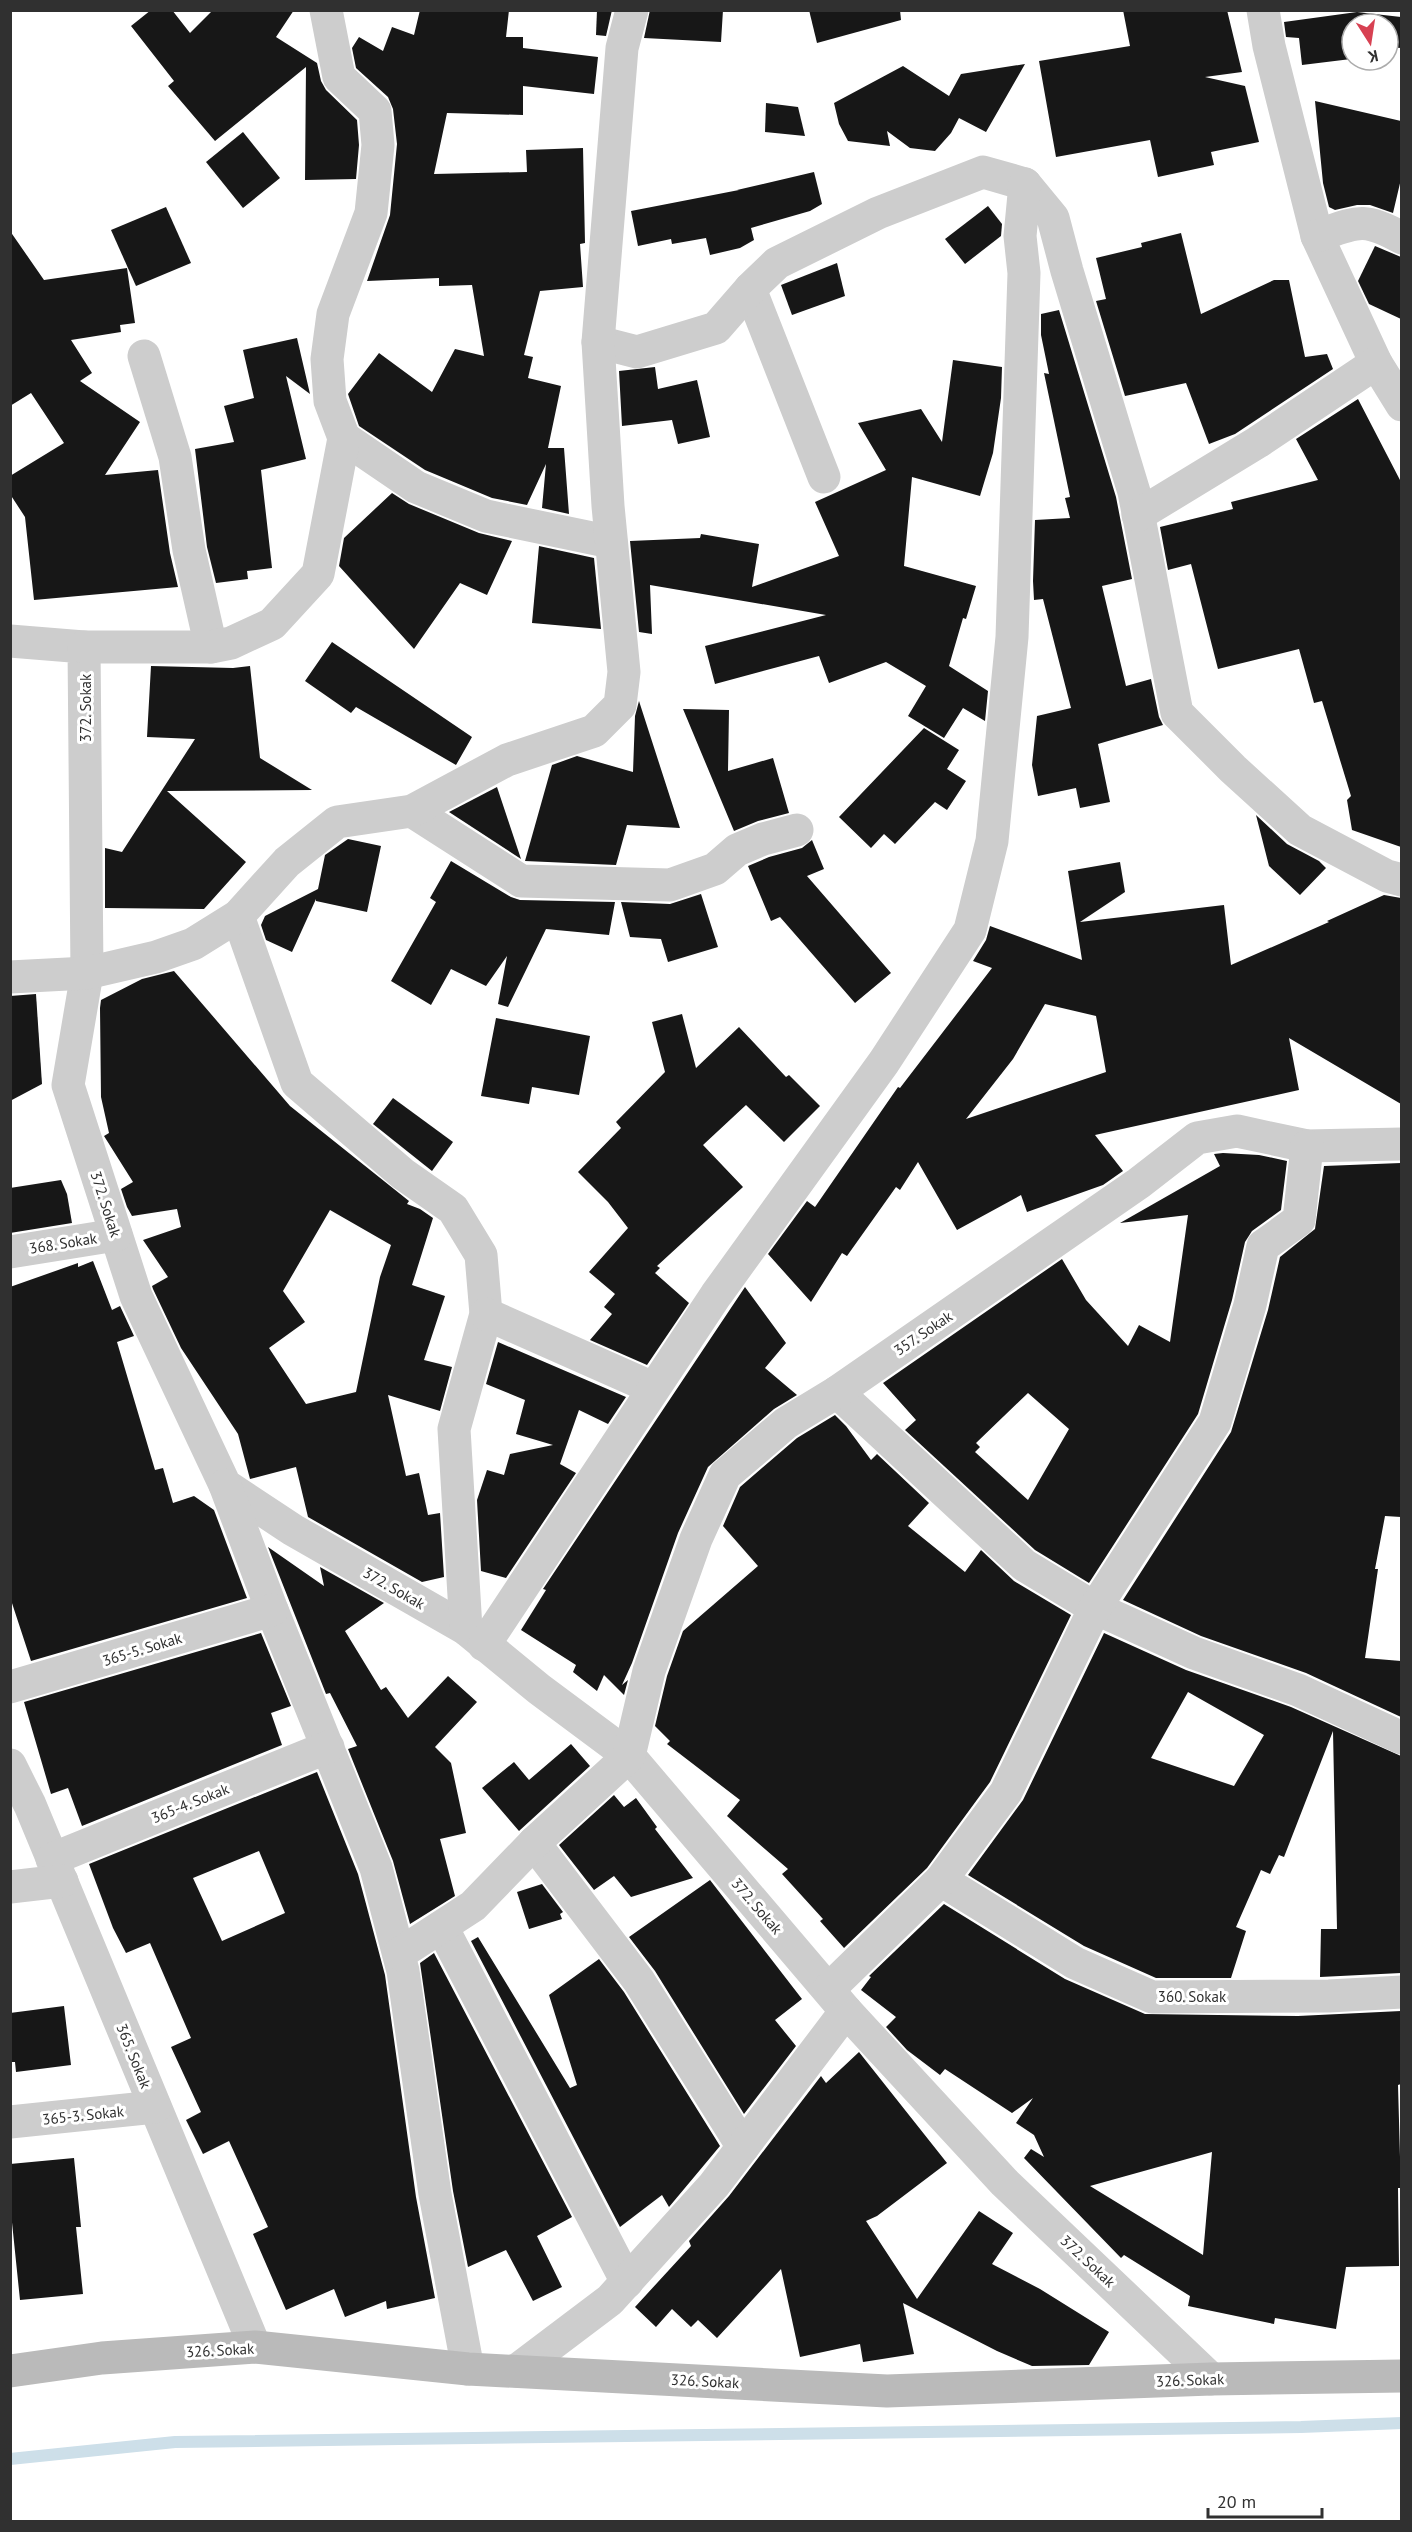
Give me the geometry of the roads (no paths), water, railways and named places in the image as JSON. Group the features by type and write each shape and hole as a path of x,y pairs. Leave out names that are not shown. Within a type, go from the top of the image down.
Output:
{"street":[{"path":"10,641 84,647 211,647 231,643 272,624 318,574 344,438 330,401 327,359 333,314 371,213 378,145 375,111 339,76 326,10"},
{"path":"10,977 87,973 156,957 193,944 238,916 287,862 338,822 412,811 507,760 594,731 620,705 624,672 611,542 598,342 622,48 632,10"},
{"path":"1263,10 1269,46 1317,236 1376,363 1401,405"},
{"path":"598,342 637,351 716,328 750,289 777,263 878,213 983,172 1025,184 1053,218 1134,492 1177,713 1233,769 1300,830 1387,876 1401,880"},
{"path":"475,1637 653,1388 716,1295 884,1062 970,930 992,841 1012,638 1024,273 1020,236 1025,184"},
{"path":"1317,236 1353,223 1378,225 1401,238"},
{"path":"750,289 824,477"},
{"path":"144,356 175,457 189,550 211,647"},
{"path":"1138,515 1258,442 1376,363"},
{"path":"344,438 416,487 486,516 611,542"},
{"name":"372. Sokak","path":"84,647 87,973 68,1085 136,1296 225,1485 293,1530 475,1637 629,1756 837,2000 1004,2182 1211,2379"},
{"path":"412,811 521,881 670,885 715,869 736,850 763,839 797,830"},
{"path":"238,916 297,1083 403,1174 453,1209 481,1255 486,1314 454,1429 475,1637"},
{"name":"357. Sokak","path":"629,1756 649,1671 696,1539 725,1475 786,1423 837,1392 1139,1183 1197,1138 1237,1131 1307,1146 1401,1144"},
{"path":"516,2371 610,2300 714,2185 743,2147 837,2000 941,1880 1006,1792 1095,1608 1215,1422 1251,1305 1263,1246 1299,1220 1307,1146"},
{"name":"368. Sokak","path":"10,1252 116,1235"},
{"path":"486,1314 653,1388"},
{"path":"837,1392 1024,1565 1095,1608 1194,1653 1298,1690 1401,1738"},
{"path":"225,1485 272,1610 376,1868 399,1954 412,2025 435,2194 468,2369"},
{"name":"365-5. Sokak","path":"10,1687 272,1610"},
{"name":"365-4. Sokak","path":"10,1887 57,1870 328,1747"},
{"path":"399,1954 473,1906 534,1843 629,1756"},
{"name":"365. Sokak","path":"10,1765 57,1870 255,2347"},
{"path":"534,1843 639,1981 743,2147"},
{"name":"360. Sokak","path":"941,1880 1075,1963 1152,1997 1329,1996 1401,1992"},
{"path":"440,1928 445,1933 627,2282"},
{"name":"365-3. Sokak","path":"10,2122 155,2108"},
{"name":"326. Sokak","path":"10,2371 102,2358 255,2347 468,2369 887,2391 1211,2379 1401,2376"}],"waterway":[{"path":"10,2459 175,2442 1301,2427 1402,2423"}]}
